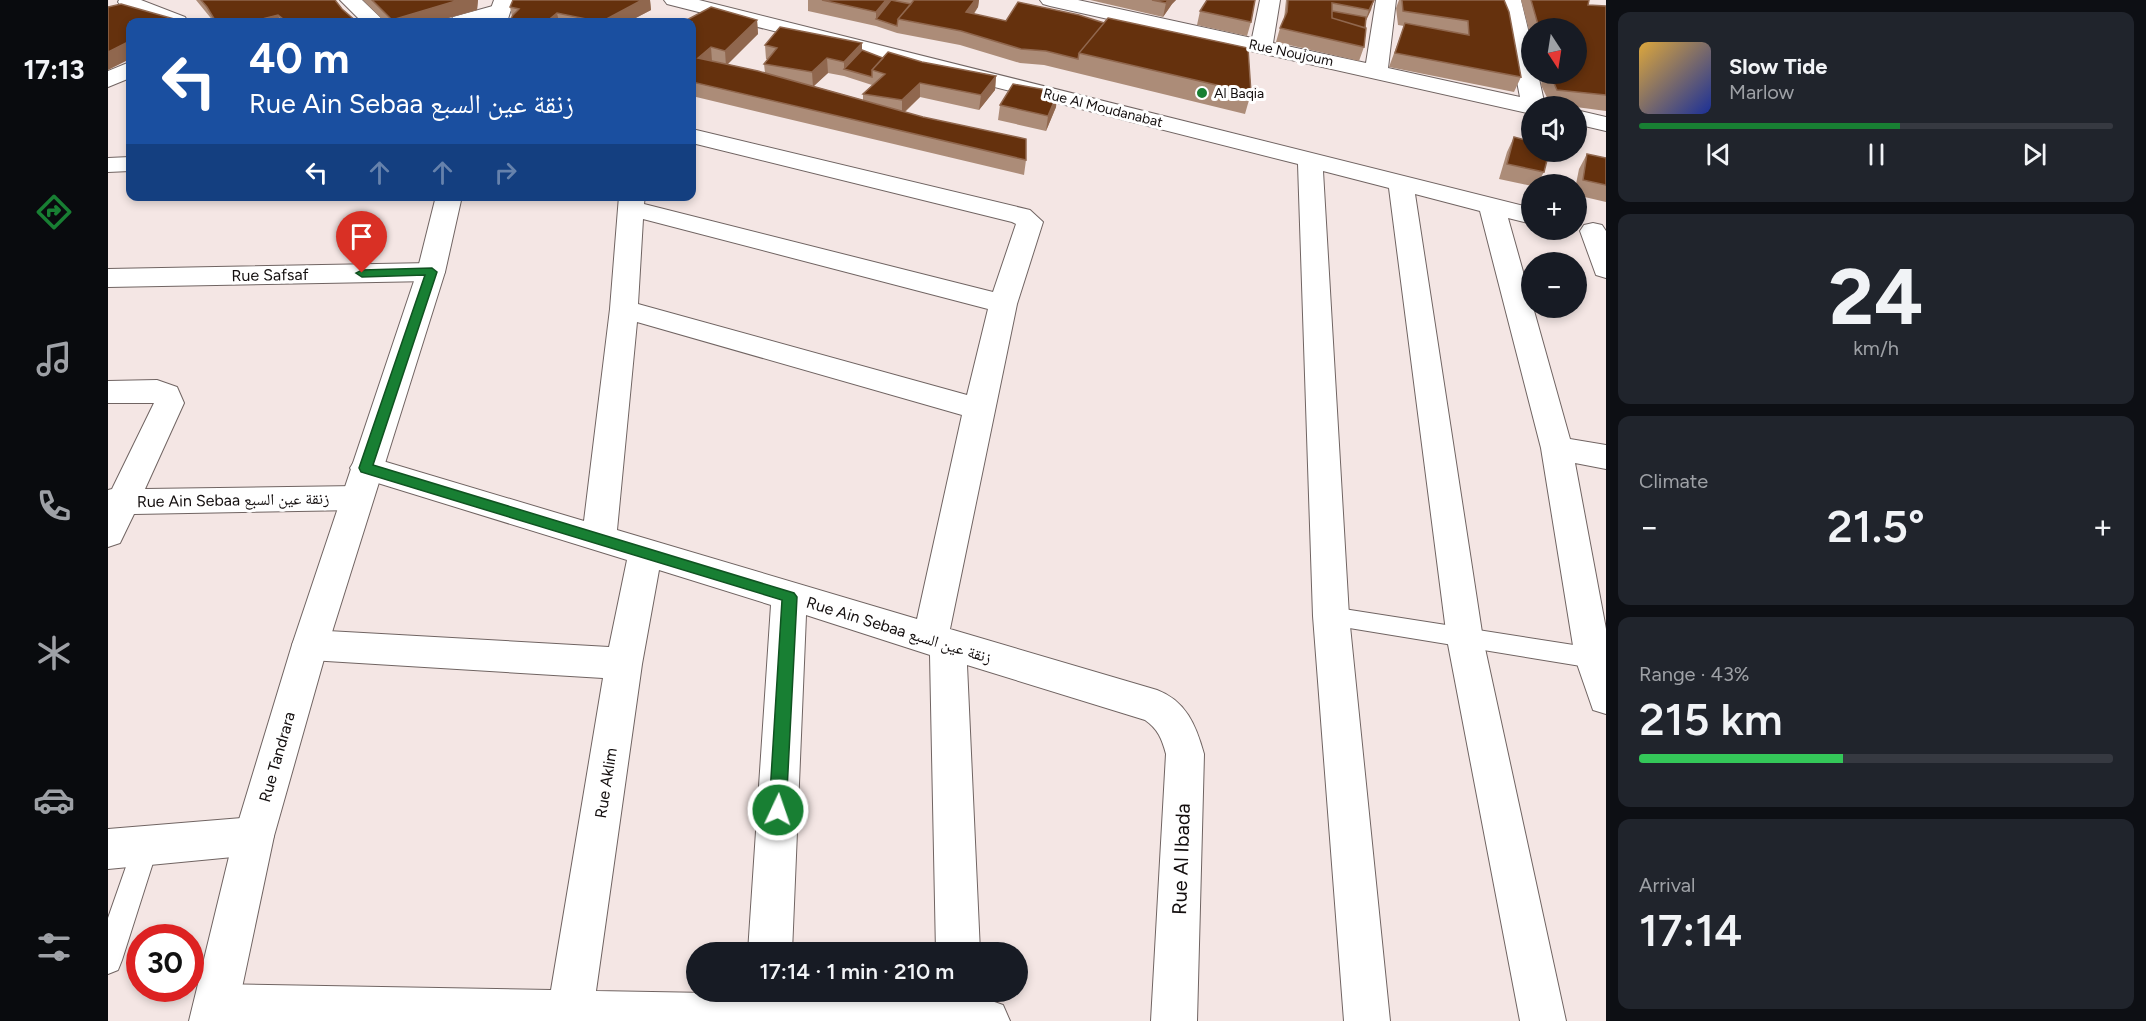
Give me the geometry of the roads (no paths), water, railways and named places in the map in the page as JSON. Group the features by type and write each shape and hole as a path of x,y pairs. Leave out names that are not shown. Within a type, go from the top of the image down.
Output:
{"street":[{"path":"350,0 370,18"},
{"name":"Rue Al Moudanabat","path":"674,0 708,4 1521,213"},
{"name":"Rue Noujoum","path":"1050,0 1521,104"},
{"path":"1261,46 1270,0"},
{"path":"1376,71 1386,0"},
{"path":"1511,0 1530,96"},
{"path":"108,12 130,1 168,18"},
{"path":"679,18 708,4"},
{"path":"475,18 500,11"},
{"path":"108,80 126,71"},
{"path":"1587,120 1606,124"},
{"path":"696,137 1024,218 1031,225 1003,304 978,409 939,643 957,942"},
{"path":"1310,160 1331,616 1367,1021"},
{"path":"108,165 126,164"},
{"path":"1401,182 1465,639 1543,1021"},
{"name":"Rue Tandrara","path":"214,1013 254,836 310,645 432,272 448,201"},
{"path":"599,540 624,309 632,202 1003,304"},
{"path":"1492,206 1557,448 1593,658 1606,698"},
{"path":"1592,231 1606,269"},
{"name":"Rue Safsaf","path":"108,278 432,272"},
{"path":"624,309 978,409"},
{"path":"108,392 157,390 168,398 169,403 116,502 108,534"},
{"path":"1557,448 1606,457"},
{"name":"Rue Ain Sebaa زنقة عين السبع","path":"116,502 362,483 599,540 1157,707"},
{"name":"Rue Aklim","path":"570,1013 624,664 645,554"},
{"path":"771,942 789,597"},
{"path":"310,645 624,664"},
{"name":"Rue Al Ibada","path":"1157,707 1167,714 1175,725 1185,754 1174,1021"},
{"path":"126,848 254,836"},
{"path":"960,1002 961,1020"},
{"path":"214,1013 570,1013 767,1003 987,1021"}],"lane":[{"path":"1331,616 1593,658"},
{"path":"108,960 126,848"}],"place":[{"name":"Al Baqia","path":"1202,93"}]}
